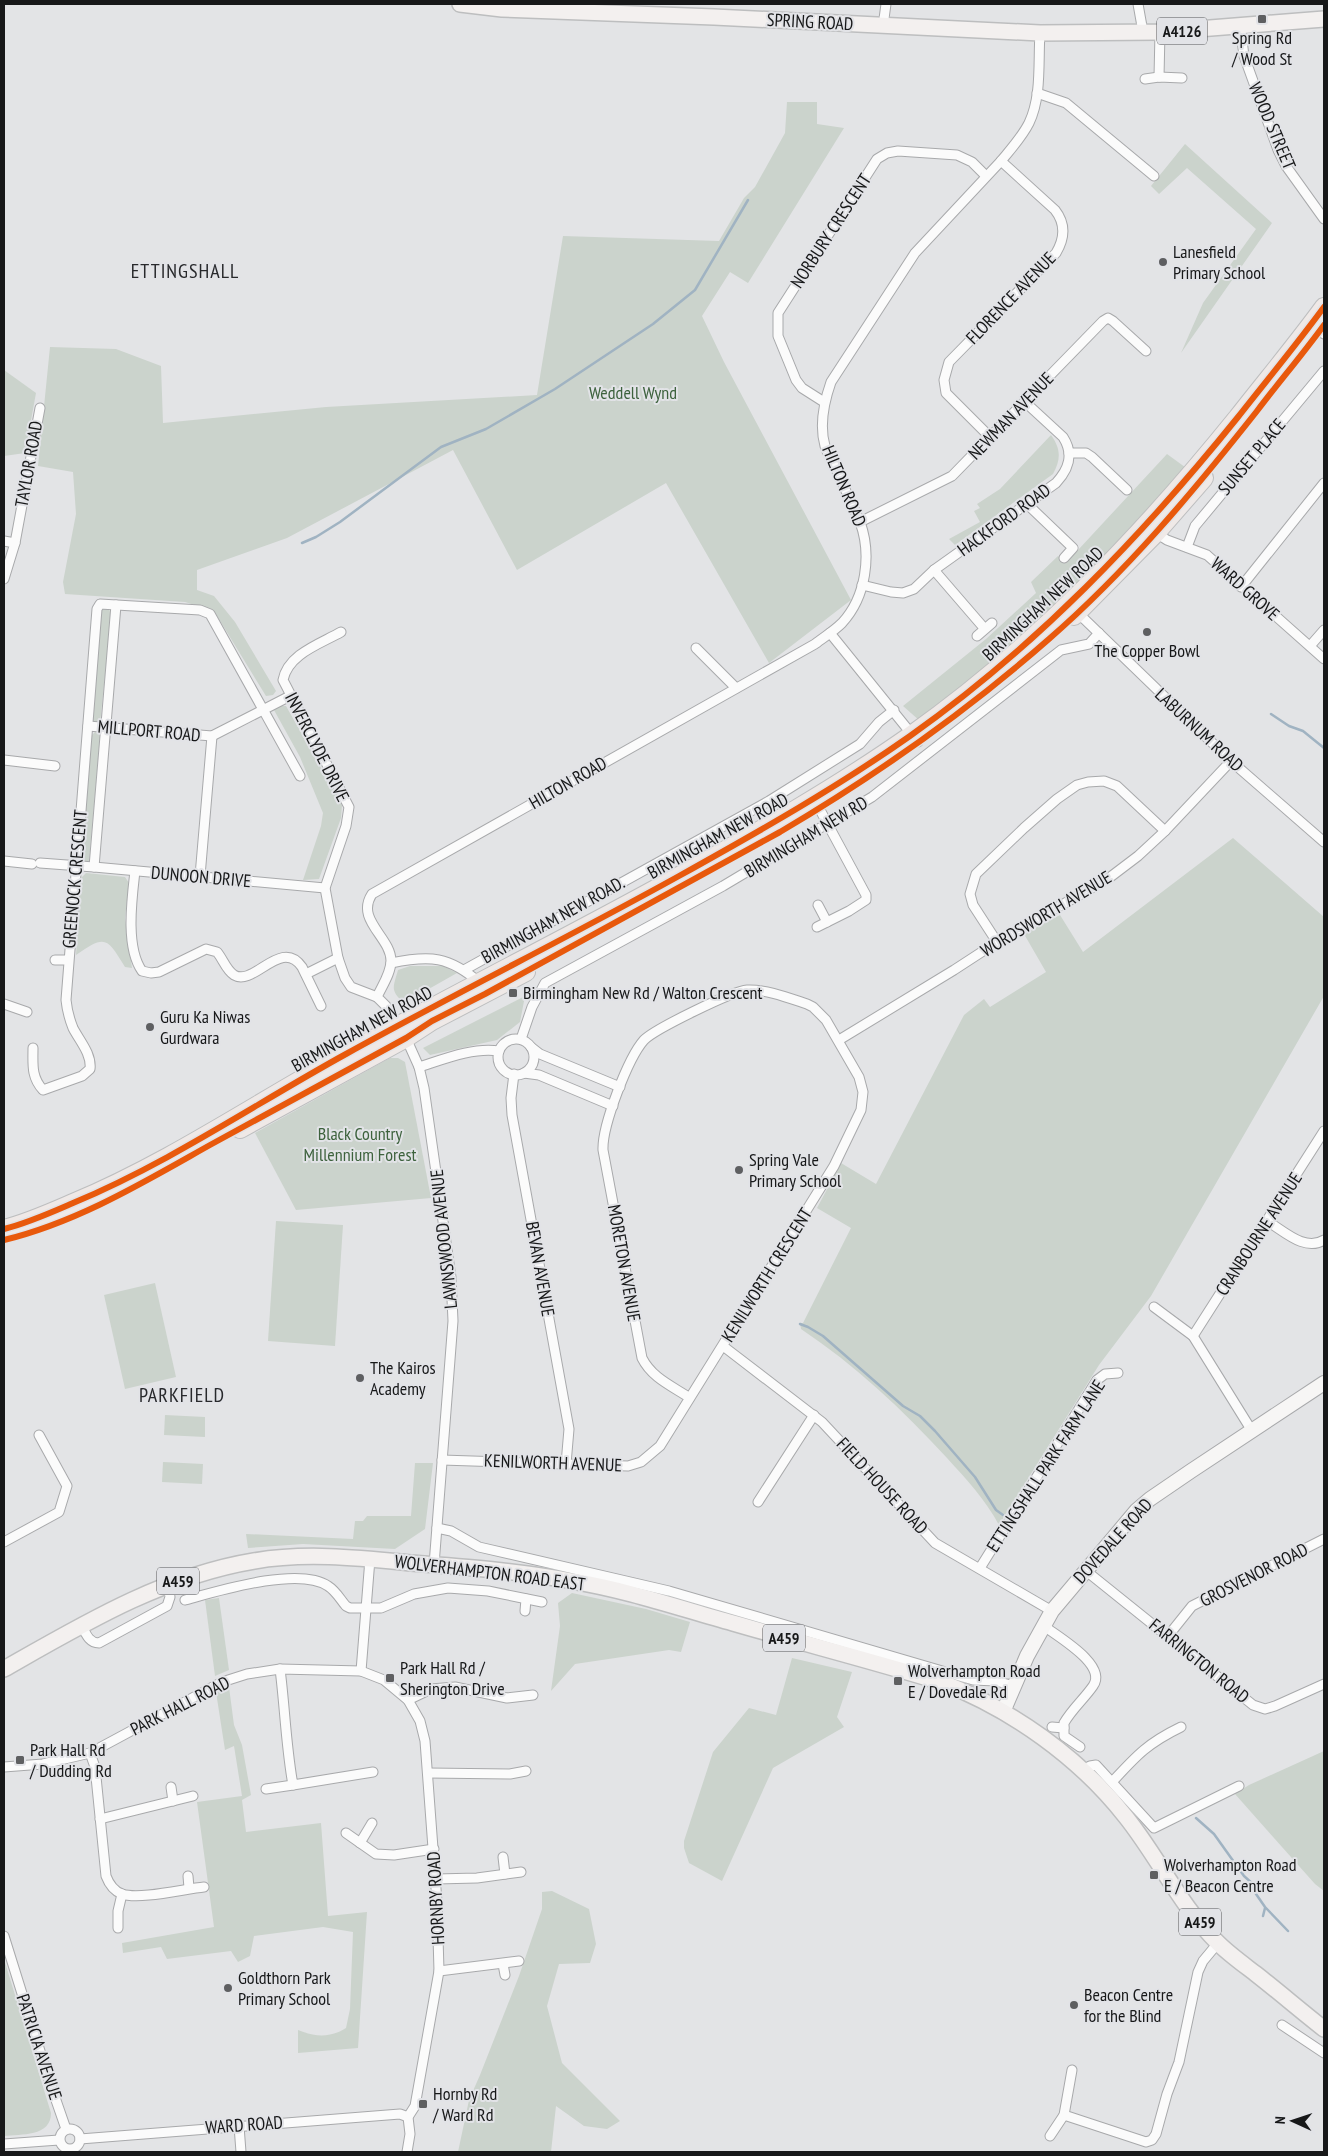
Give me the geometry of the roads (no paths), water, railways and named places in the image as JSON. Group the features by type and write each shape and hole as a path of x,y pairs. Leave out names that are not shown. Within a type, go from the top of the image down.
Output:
{"highway":[{"name":"BIRMINGHAM NEW ROAD","path":"1152,529 1191,476 1324,307"},
{"name":"BIRMINGHAM NEW ROAD","path":"4,1240 60,1222 105,1202 402,1032 480,983 769,826 915,738 977,698 1048,640 1074,609 1213,467 1323,330"},
{"name":"BIRMINGHAM NEW ROAD","path":"4,1229 41,1217 124,1180 402,1032 432,1021 743,852 819,808 915,738"}],"main road":[{"name":"SPRING ROAD","path":"460,4 502,10 1040,33"},
{"name":"A4126","path":"1040,33 1160,32 1240,24 1324,19"},
{"name":"WOLVERHAMPTON ROAD EAST","path":"4,1669 118,1606 168,1584 239,1564 276,1558 323,1557 502,1570 556,1578 648,1598 941,1682 974,1696 1004,1712 1036,1733 1084,1772 1108,1785"},
{"name":"A459","path":"1108,1785 1126,1816 1198,1920 1218,1943 1324,2029"}],"street":[{"path":"884,26 886,4"},
{"path":"1138,4 1143,32"},
{"name":"WOOD STREET","path":"1240,24 1244,56 1278,150 1286,166 1324,219"},
{"path":"1159,77 1160,32"},
{"name":"HILTON ROAD","path":"391,963 390,955 367,911 372,894 815,644 830,633 848,615 862,586 866,556 865,539 860,522 825,446 822,426 824,402 831,382 914,253 1001,161 1029,122 1037,93 1040,33"},
{"path":"1145,79 1159,77 1182,78"},
{"path":"1037,93 1066,103 1154,176"},
{"name":"NORBURY CRESCENT","path":"824,402 806,391 796,380 778,336 778,313 877,159 887,153 898,151 957,155 972,162 986,176"},
{"name":"FLORENCE AVENUE","path":"991,438 946,393 944,380 949,362 1056,253 1062,243 1064,230 1060,216 1055,210 1001,161"},
{"name":"NEWMAN AVENUE","path":"860,522 952,476 1108,318 1113,320 1146,351"},
{"name":"SUNSET PLACE","path":"1188,547 1195,526 1324,370"},
{"path":"1025,402 1063,437 1069,453 1086,453 1127,490"},
{"name":"TAYLOR ROAD","path":"4,579 15,543 40,408"},
{"name":"HACKFORD ROAD","path":"862,586 903,593 914,589 934,570 1056,483 1067,468 1069,453"},
{"path":"1241,587 1324,483"},
{"path":"1026,503 1072,548 1064,558"},
{"name":"WARD GROVE","path":"1152,529 1167,540 1207,555 1324,659"},
{"path":"4,541 15,543"},
{"path":"934,570 988,626 977,636"},
{"name":"GREENOCK CRESCENT","path":"34,1048 33,1070 37,1083 43,1090 82,1076 90,1069 91,1064 68,1013 66,1000 96,609 100,604 200,610 210,614 264,709"},
{"name":"GREENOCK CRESCENT","path":"94,867 116,605"},
{"name":"LABURNUM ROAD","path":"1074,609 1232,761 1324,842"},
{"path":"1310,646 1324,630"},
{"name":"INVERCLYDE DRIVE","path":"325,888 346,826 349,807 283,680 285,671 290,663 305,651 341,632"},
{"path":"830,633 915,738"},
{"name":"BIRMINGHAM NEW RD","path":"521,1039 532,1007 545,983 723,886 827,826 872,797 1061,650 1088,644 1099,633"},
{"path":"696,648 736,688"},
{"name":"MILLPORT ROAD","path":"88,726 212,736 290,696"},
{"path":"264,709 300,776"},
{"name":"BIRMINGHAM NEW ROAD.","path":"464,970 769,801 860,744 878,722 894,710"},
{"path":"200,876 212,736"},
{"path":"4,760 55,766"},
{"name":"WORDSWORTH AVENUE","path":"839,1040 997,942 1109,878 1138,856 1165,831 1232,761"},
{"path":"997,942 973,905 970,894 976,874 1024,828 1057,799 1077,785 1104,781 1118,786 1165,831"},
{"path":"817,927 866,900 866,895 827,826 819,808"},
{"name":"DUNOON DRIVE","path":"4,861 77,865 325,888"},
{"path":"135,871 130,917 136,961 142,971 159,972 206,949 217,952 231,973 238,976 244,976 283,957 298,961 321,1006"},
{"path":"325,888 338,958 345,978 351,987 377,997 391,963 421,958 430,958 454,964 480,983"},
{"path":"818,905 827,922"},
{"path":"306,974 338,958"},
{"path":"55,960 68,960"},
{"name":"KENILWORTH CRESCENT","path":"613,1106 637,1051 647,1038 732,994 747,990 764,992 813,1007 826,1020 839,1040 861,1084 863,1092 861,1110 834,1166 690,1398"},
{"name":"LAWNSWOOD AVENUE","path":"377,997 386,1006 402,1032 419,1067 430,1123 451,1277 453,1325 434,1564"},
{"path":"4,1004 27,1012"},
{"path":"613,1106 539,1075 514,1074 504,1070 501,1065 500,1051 508,1041 521,1039 540,1054 620,1087"},
{"path":"524,1073 534,1062 534,1052 531,1047"},
{"path":"419,1067 457,1055 491,1050 500,1051"},
{"name":"BEVAN AVENUE","path":"514,1074 511,1098 512,1115 569,1429 566,1464"},
{"name":"MORETON AVENUE","path":"613,1106 603,1135 603,1150 640,1349 646,1367 652,1373 690,1398"},
{"name":"CRANBOURNE AVENUE","path":"1193,1336 1324,1131"},
{"path":"1266,1221 1303,1243 1317,1244 1324,1240"},
{"path":"1154,1307 1193,1336 1252,1431"},
{"name":"FIELD HOUSE ROAD","path":"723,1346 814,1415 935,1543 1052,1612"},
{"name":"ETTINGSHALL PARK FARM LANE","path":"980,1568 1097,1380 1105,1374 1118,1373"},
{"name":"DOVEDALE ROAD","path":"1004,1712 1014,1686 1052,1612 1085,1570 1137,1510 1150,1499 1324,1383"},
{"name":"KENILWORTH AVENUE","path":"442,1460 628,1466 641,1462 660,1446 690,1398"},
{"path":"758,1502 814,1415"},
{"path":"4,1542 59,1512 68,1486 39,1435"},
{"name":"WOLVERHAMPTON ROAD EAST","path":"437,1528 451,1531 479,1547 669,1591 973,1680 996,1681 1014,1686"},
{"name":"GROSVENOR ROAD","path":"1168,1636 1192,1606 1324,1540"},
{"path":"361,1671 370,1559"},
{"name":"FARRINGTON ROAD","path":"1085,1570 1253,1705 1265,1709 1293,1699 1324,1684"},
{"path":"185,1600 241,1586 300,1577 328,1585 346,1606 350,1608 381,1608 414,1594 448,1588 488,1591 542,1602"},
{"path":"82,1626 88,1638 94,1643 99,1643 167,1606 170,1597 168,1584"},
{"path":"525,1611 526,1599"},
{"path":"1044,1626 1090,1662 1095,1670 1094,1686 1069,1714 1064,1723 1064,1736 1080,1747"},
{"path":"280,1669 288,1736 288,1755 293,1785"},
{"name":"PARK HALL ROAD","path":"4,1767 43,1764 90,1753 222,1682 247,1674 280,1669 361,1671"},
{"name":"HORNBY ROAD","path":"361,1671 384,1680 408,1700 420,1721 425,1741 436,1879 439,1971 415,2106 408,2117 410,2134 407,2152"},
{"path":"408,1700 431,1689 455,1687 506,1698 533,1695"},
{"path":"1052,1727 1064,1728"},
{"path":"1180,1727 1156,1739 1140,1751 1108,1785 1154,1828 1239,1786"},
{"path":"90,1753 95,1767 106,1876 112,1887 122,1894 142,1895 204,1887"},
{"path":"428,1773 510,1774 526,1771"},
{"path":"266,1789 373,1772"},
{"path":"171,1787 173,1801"},
{"path":"100,1819 193,1796"},
{"path":"360,1842 372,1824"},
{"path":"346,1833 376,1854 394,1855 434,1849"},
{"path":"503,1857 505,1874"},
{"path":"436,1879 477,1878 521,1872"},
{"path":"188,1876 189,1888"},
{"path":"118,1928 122,1894"},
{"name":"PATRICIA AVENUE","path":"4,1936 66,2130"},
{"path":"1064,2115 1146,2142 1152,2140 1156,2134 1167,2094 1179,2062 1198,1972 1203,1961 1218,1943"},
{"path":"439,1971 519,1961"},
{"path":"504,1964 505,1976"},
{"path":"1282,2024 1324,2052"},
{"path":"1050,2136 1064,2115 1072,2070"},
{"name":"WARD ROAD","path":"80,2139 400,2114 408,2117"},
{"path":"239,2126 241,2152"},
{"path":"66,2130 75,2130 80,2139 78,2145 71,2151 64,2148 59,2140 62,2132 66,2130"},
{"path":"4,2144 59,2140"}],"waterway":[{"path":"302,543 316,537 340,522 441,447 486,429 555,389 653,324 695,290 748,200"},
{"path":"1271,714 1289,726 1303,731 1324,748"},
{"path":"800,1324 823,1336 903,1406 920,1416 975,1477 996,1510 1003,1515"},
{"path":"1196,1818 1214,1834 1244,1876 1254,1885 1256,1894 1265,1907 1288,1931"},
{"path":"1263,1916 1265,1908"}],"place":[{"name":"Spring Rd / Wood St","path":"1262,19"},
{"name":"Lanesfield Primary School","path":"1163,262"},
{"name":"The Copper Bowl","path":"1147,632"},
{"name":"Birmingham New Rd / Walton Crescent","path":"513,993"},
{"name":"Guru Ka Niwas Gurdwara","path":"150,1027"},
{"name":"Spring Vale Primary School","path":"739,1170"},
{"name":"The Kairos Academy","path":"360,1378"},
{"name":"Park Hall Rd / Sherington Drive","path":"390,1678"},
{"name":"Wolverhampton Road E / Dovedale Rd","path":"898,1681"},
{"name":"Park Hall Rd / Dudding Rd","path":"20,1760"},
{"name":"Wolverhampton Road E / Beacon Centre","path":"1154,1875"},
{"name":"Goldthorn Park Primary School","path":"228,1988"},
{"name":"Beacon Centre for the Blind","path":"1074,2005"},
{"name":"Hornby Rd / Ward Rd","path":"423,2104"}],"district":[{"name":"ETTINGSHALL","path":"185,271"},
{"name":"PARKFIELD","path":"182,1395"}],"park label":[{"name":"Weddell Wynd","path":"633,393"},
{"name":"Black Country Millennium Forest","path":"360,1144"}]}
